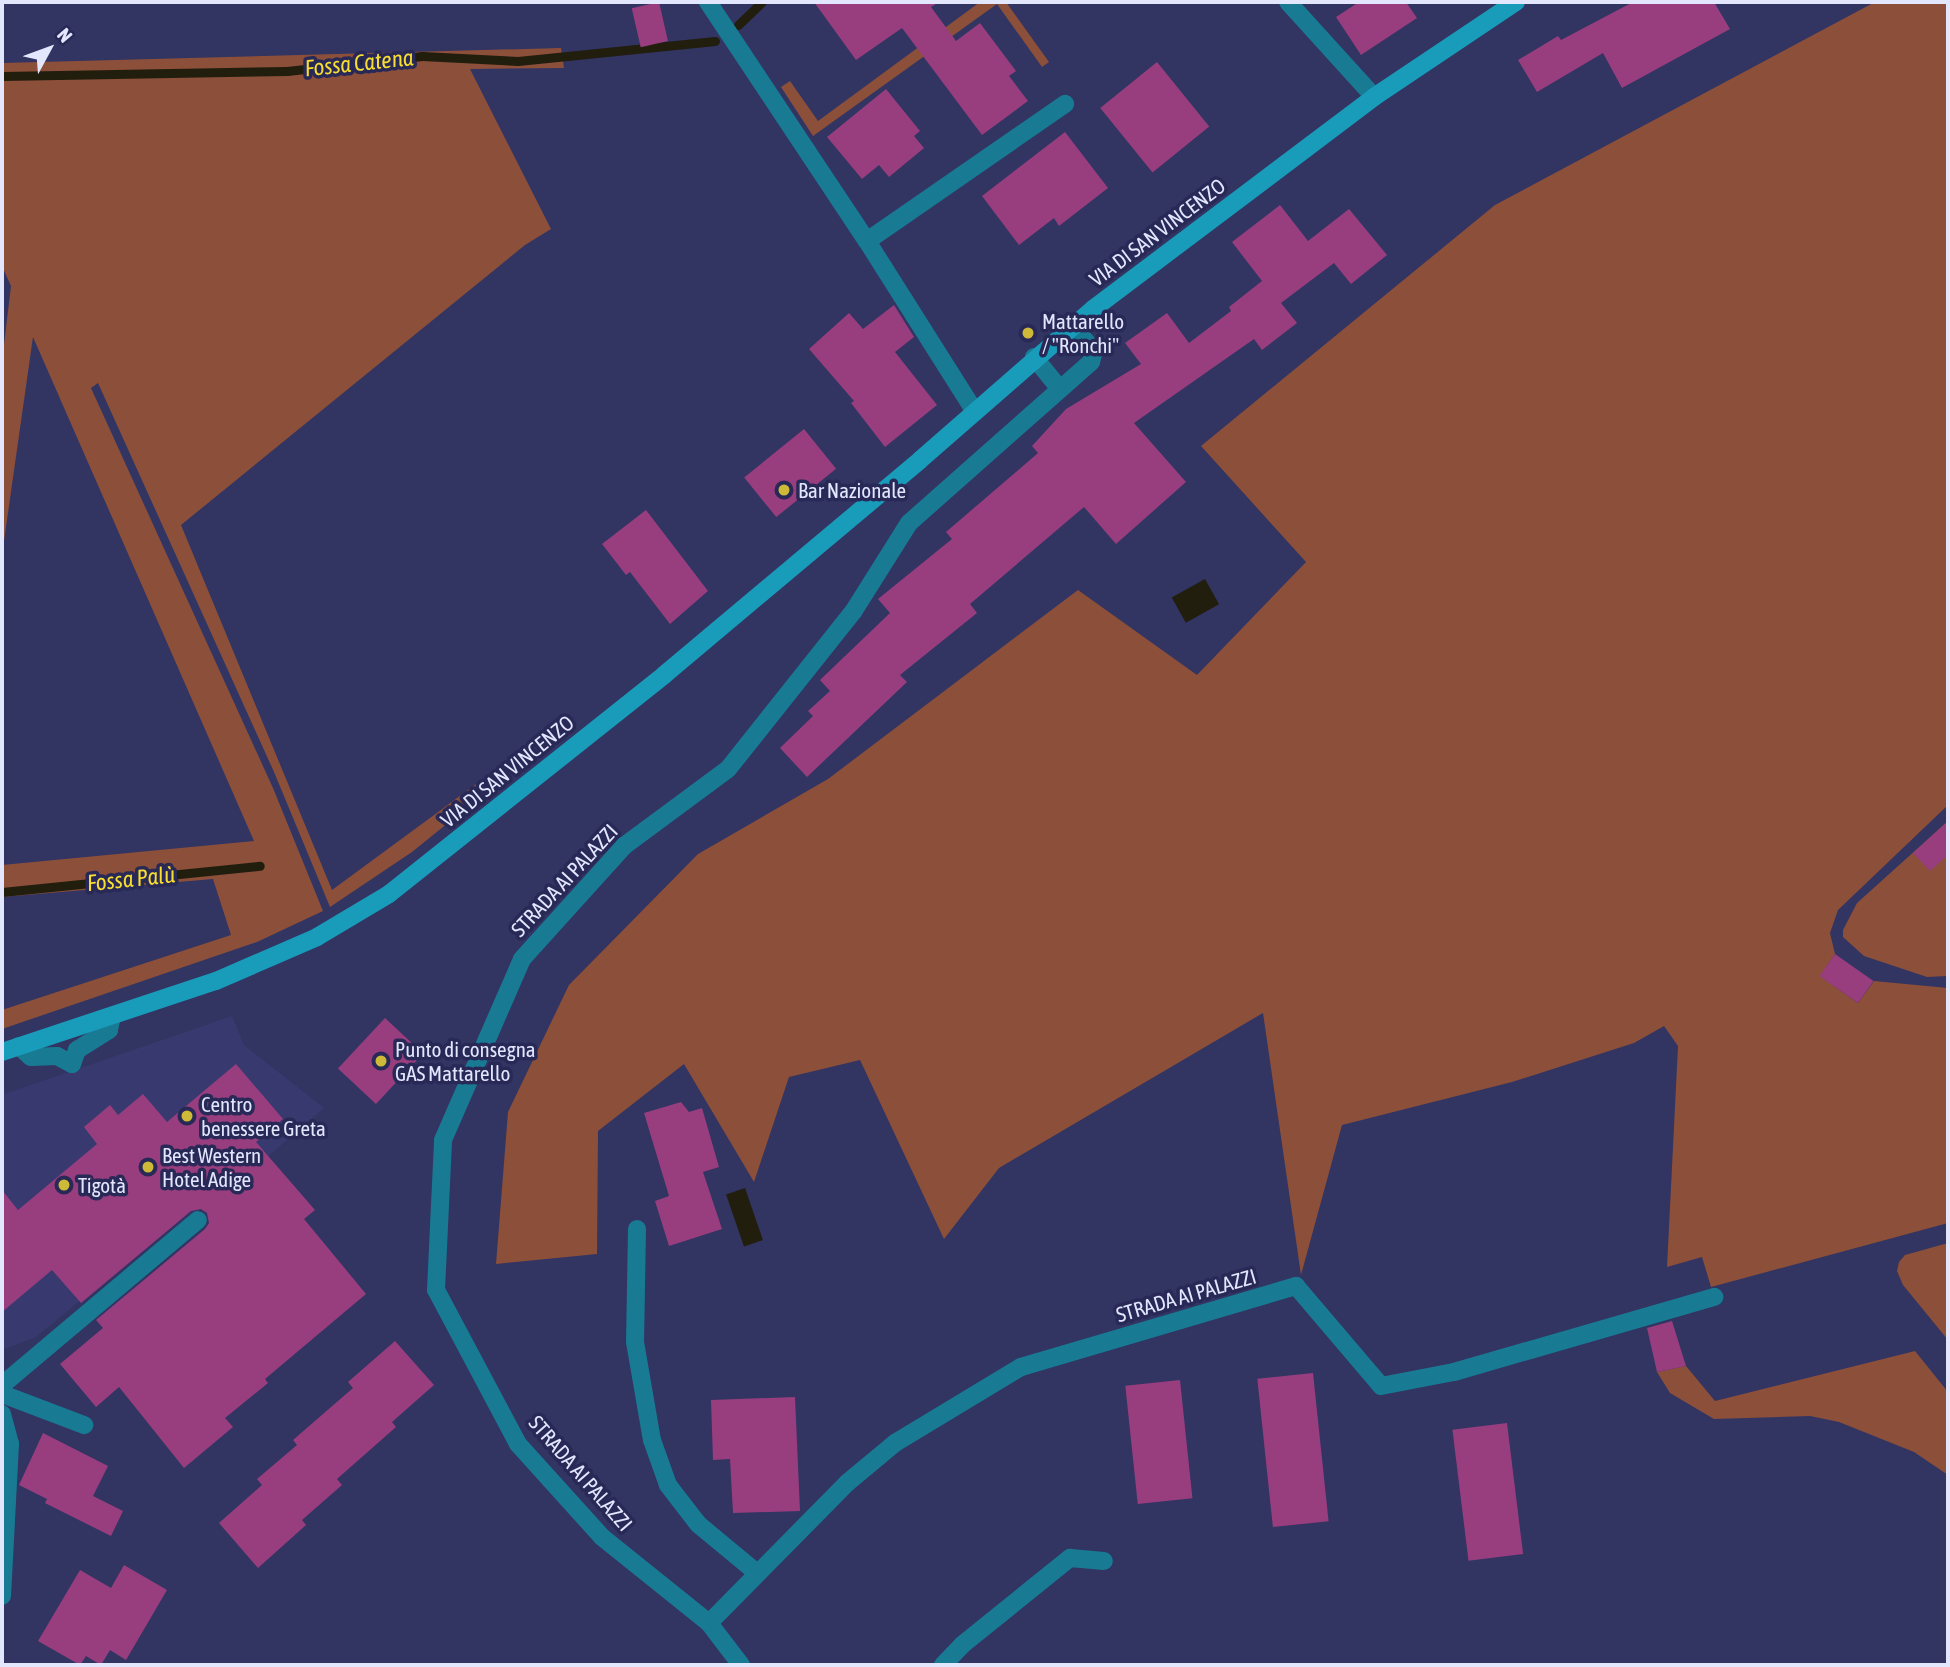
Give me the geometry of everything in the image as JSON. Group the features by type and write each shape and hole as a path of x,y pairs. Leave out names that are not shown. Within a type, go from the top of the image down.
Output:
{"main road":[{"name":"VIA DI SAN VINCENZO","path":"10,1049 216,982 317,937 389,894 664,675 975,412 1072,325 1374,97 1516,2"}],"street":[{"path":"708,2 867,241 975,412"},
{"path":"1288,2 1374,97"},
{"path":"867,241 1065,104"},
{"name":"STRADA AI PALAZZI","path":"741,1665 709,1623 602,1537 519,1444 436,1290 443,1140 522,959 624,846 728,769 853,612 909,523 1046,404 1059,388 1094,357 1094,351 1072,325"},
{"path":"1034,357 1059,388"},
{"path":"10,1049 31,1056 57,1056 72,1063 77,1050 109,1030 113,1016"},
{"path":"2,1385 198,1220"},
{"path":"637,1229 635,1342 652,1440 668,1485 698,1524 757,1573"},
{"name":"STRADA AI PALAZZI","path":"709,1623 847,1483 895,1443 1021,1367 1296,1286 1381,1386 1454,1372 1714,1297"},
{"path":"2,1394 84,1425"},
{"path":"2,1414 10,1444 2,1596"},
{"path":"943,1665 962,1644 1070,1558 1104,1561"}],"shaded area":[{"path":"980,2 1006,2 1049,62 1042,67 997,4 813,136 781,87 790,81 818,121"},
{"path":"1875,2 1948,2 1948,805 1838,910 1830,933 1835,954 1820,976 1858,1003 1874,981 1948,988 1948,1223 1711,1287 1702,1257 1667,1267 1678,1046 1664,1026 1634,1043 1512,1082 1342,1125 1301,1275 1263,1013 999,1168 944,1239 860,1060 789,1077 754,1182 684,1064 598,1131 597,1254 496,1264 508,1112 569,985 698,854 828,779 1078,590 1197,675 1306,562 1201,446 1495,205"},
{"path":"561,48 564,68 470,69 551,229 525,245 181,525 332,890 517,754 522,763 412,852 330,907 274,772 98,383 91,388 273,788 323,911 257,942 2,1029 2,1010 231,935 213,879 2,897 2,865 254,841 33,337 2,555 2,361 11,286 2,266 2,63"},
{"path":"1205,579 1219,604 1186,623 1172,597"},
{"path":"1948,821 1948,976 1927,977 1864,956 1843,937 1843,930 1857,903"},
{"path":"232,1016 244,1045 324,1108 210,1206 194,1207 36,1337 2,1350 2,1095"},
{"path":"745,1188 763,1240 744,1247 726,1195"},
{"path":"1948,1243 1948,1340 1903,1285 1897,1271 1899,1262 1905,1255"},
{"path":"1915,1351 1948,1392 1948,1475 1914,1452 1839,1422 1810,1416 1714,1419 1670,1393 1657,1372 1686,1366 1715,1401"}],"building":[{"path":"659,2 668,41 641,47 632,8"},
{"path":"814,2 939,2 931,7 956,41 980,23 1016,71 1009,76 1028,101 982,135 902,28 856,60"},
{"path":"1359,2 1406,2 1417,18 1361,55 1336,17"},
{"path":"1633,2 1714,2 1730,29 1622,88 1603,53 1537,92 1518,60 1558,36 1561,40"},
{"path":"1157,62 1209,127 1153,172 1100,108"},
{"path":"886,89 920,131 914,136 924,148 889,177 879,165 862,179 827,137"},
{"path":"1065,132 1108,188 1059,226 1054,218 1019,245 982,196"},
{"path":"1280,205 1308,241 1349,209 1387,255 1351,284 1334,263 1281,303 1297,323 1262,350 1254,339 1134,423 1186,482 1116,544 1084,507 970,604 977,613 900,675 907,682 807,777 780,748 813,716 808,711 830,691 820,680 890,613 878,599 952,539 946,532 1038,453 1032,446 1066,409 1141,364 1125,343 1167,313 1189,343 1231,311 1229,307 1262,281 1232,242"},
{"path":"894,305 914,337 895,352 937,405 885,447 851,403 854,401 809,349 849,313 863,329"},
{"path":"804,429 836,469 776,517 744,477"},
{"path":"646,510 708,591 670,624 630,572 626,575 602,544"},
{"path":"1948,821 1948,855 1930,871 1913,853"},
{"path":"1835,954 1874,981 1858,1003 1820,976"},
{"name":"Punto di consegna GAS Mattarello","path":"385,1018 423,1053 376,1104 338,1068"},
{"path":"236,1064 283,1119 256,1142 315,1210 304,1219 366,1294 265,1379 268,1383 225,1418 233,1427 184,1468 119,1387 96,1407 60,1364 103,1328 96,1320 205,1229 209,1223 207,1213 201,1209 191,1211 81,1303 52,1270 2,1312 2,1190 18,1210 97,1144 84,1127 110,1105 118,1115 143,1094 167,1122"},
{"path":"681,1102 689,1112 702,1108 719,1167 703,1172 722,1229 669,1246 655,1201 669,1196 644,1113"},
{"path":"1672,1321 1686,1366 1657,1372 1647,1328"},
{"path":"395,1341 434,1385 392,1422 396,1427 337,1479 342,1485 302,1520 306,1525 258,1568 219,1523 262,1485 257,1479 297,1445 293,1440 353,1388 348,1382"},
{"path":"1313,1373 1329,1521 1273,1527 1257,1379"},
{"path":"1180,1380 1192,1498 1138,1504 1125,1386"},
{"path":"795,1397 800,1511 733,1513 730,1459 713,1460 711,1400"},
{"path":"1507,1423 1523,1554 1468,1561 1452,1430"},
{"path":"43,1433 108,1466 93,1496 123,1511 111,1536 45,1503 47,1499 19,1485"},
{"path":"124,1565 167,1590 126,1660 110,1650 101,1665 86,1656 80,1665 38,1641 80,1570 111,1588"}],"waterway":[{"name":"Fossa Catena","path":"738,25 762,2"},
{"name":"Fossa Catena","path":"2,76 287,71 422,56 518,61 715,41"},
{"name":"Fossa Palù","path":"2,892 260,866"}],"place":[{"name":"Mattarello / \"Ronchi\"","path":"1028,333"},
{"name":"Bar Nazionale","path":"784,490"},
{"name":"Punto di consegna GAS Mattarello","path":"381,1061"},
{"name":"Centro benessere Greta","path":"187,1116"},
{"name":"Best Western Hotel Adige","path":"148,1167"},
{"name":"Tigotà","path":"64,1185"}]}
